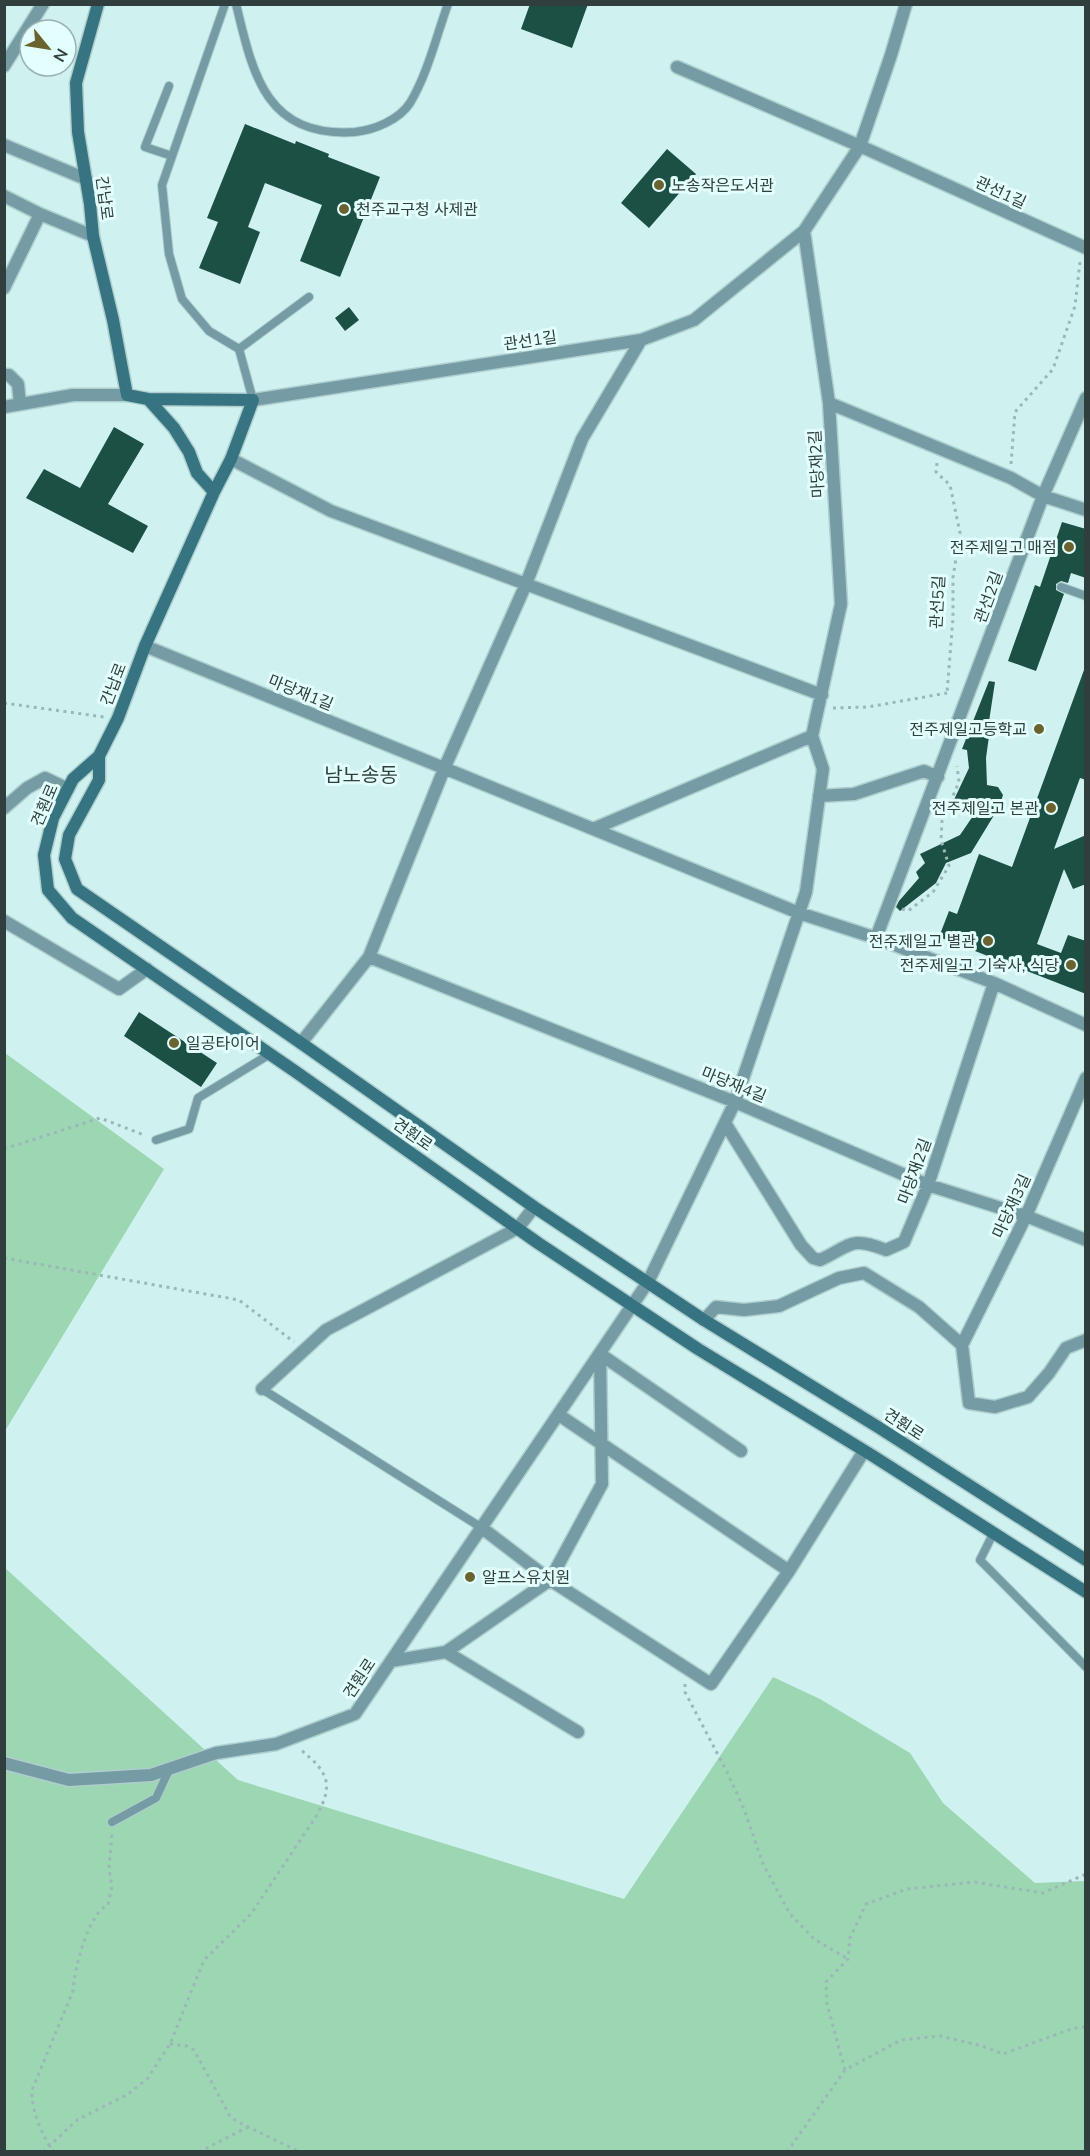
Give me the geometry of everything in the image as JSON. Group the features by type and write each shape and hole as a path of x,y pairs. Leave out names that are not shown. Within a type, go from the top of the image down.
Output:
{"street":[{"path":"4,66 43,4"},
{"name":"간납로","path":"98,4 76,82 78,132 93,236 113,320 127,395"},
{"name":"관선1길","path":"127,395 148,399 253,400 641,340 694,320 804,231 860,146 906,4"},
{"name":"관선1길","path":"677,67 860,146 1084,248"},
{"path":"4,145 86,179"},
{"path":"4,196 93,236"},
{"path":"4,288 40,214"},
{"name":"마당재2길","path":"804,231 829,403 841,604 812,736"},
{"path":"302,1043 369,957 444,769 526,584 582,439 641,340"},
{"path":"4,375 9,375 18,384 20,404"},
{"path":"4,407 73,395 127,395"},
{"name":"관선2길","path":"951,743 1044,496 1086,398"},
{"path":"148,399 174,428 189,452 197,473 214,492"},
{"name":"간납로","path":"99,756 118,718 145,646 231,459 253,400"},
{"path":"829,403 1011,478 1044,496 1086,510"},
{"path":"231,459 331,511 684,644 820,701"},
{"name":"마당재1길","path":"145,646 593,829"},
{"path":"593,829 812,736 823,769 806,892 735,1101 648,1282"},
{"path":"876,938 951,743"},
{"name":"견훤로","path":"99,756 73,779 52,818 44,855 48,890 72,918 518,1228 698,1349 1086,1592"},
{"name":"견훤로","path":"99,756 99,780 69,835 65,859 77,889 302,1043 534,1207 704,1320 878,1427 1086,1560"},
{"path":"819,796 854,794 924,771 938,777"},
{"path":"4,808 27,788 45,778 68,789"},
{"path":"593,829 799,913 876,938 994,983 1086,1024"},
{"path":"4,921 119,989 147,969"},
{"name":"마당재4길","path":"369,957 735,1101 928,1185 1026,1216 1086,1240"},
{"name":"마당재2길","path":"725,1123 801,1245 813,1258 820,1260 848,1244 868,1243 886,1250 904,1242 928,1185 994,983"},
{"name":"마당재3길","path":"962,1346 1026,1216 1086,1078"},
{"path":"262,1389 326,1330 518,1228 534,1207"},
{"path":"704,1320 716,1307 744,1310 779,1306 839,1278 864,1274 919,1308 962,1346 969,1403 995,1407 1028,1397 1049,1373 1066,1348 1086,1340"},
{"name":"견훤로","path":"276,1744 355,1714 648,1282"},
{"path":"600,1354 741,1451"},
{"name":"견훤로","path":"391,1661 446,1652 550,1580 602,1484 600,1354"},
{"path":"559,1415 789,1571"},
{"path":"482,1528 550,1580 711,1684 789,1571 864,1451"},
{"path":"446,1652 578,1732"},
{"path":"4,1763 69,1780 152,1775 216,1753 276,1744"}],"lane":[{"path":"225,4 162,185 169,254 182,298 208,330 238,349 253,400"},
{"path":"236,4 252,68 280,111 299,124 321,132 358,132 385,123 397,116 409,104 426,68 448,4"},
{"path":"169,86 145,147 172,156"},
{"path":"238,349 309,297"},
{"path":"1061,587 1086,596"},
{"path":"156,1140 189,1129 198,1098 270,1054"},
{"path":"262,1389 482,1528"},
{"path":"993,1534 980,1560 1086,1667"},
{"path":"112,1822 156,1798 170,1768"}],"path":[{"path":"1011,478 1015,412 1053,369 1076,306 1084,248"},
{"name":"관선5길","path":"820,701 868,707 947,693 954,578 960,533 950,485 936,472 938,448"},
{"path":"4,703 118,718"},
{"path":"889,904 908,911 933,892 949,866 941,840 942,821 959,782 958,747 951,743"},
{"path":"4,1149 100,1118 156,1140"},
{"path":"4,1258 239,1300 304,1350"},
{"path":"687,1669 685,1692 727,1772 744,1809 763,1864 790,1914 814,1939 848,1959"},
{"path":"45,2151 77,2120 138,2087 147,2079 170,2044 204,1960 250,1914 326,1799 328,1787 326,1778 302,1750 276,1744"},
{"path":"54,2151 49,2146 33,2107 32,2090 73,1991 74,1973 94,1917 108,1905 112,1886 109,1869 112,1822"},
{"path":"845,2070 827,2004 826,1982 848,1959 850,1938 866,1904 907,1889 974,1882 1043,1893 1086,1874"},
{"path":"787,2151 845,2070 901,2040 940,2036 982,2046 1003,2054 1074,2028 1086,2027"},
{"path":"170,2044 187,2046 194,2050 230,2116 236,2121 300,2151"},
{"path":"199,2151 250,2126"}],"green space":[{"path":"5,1053 164,1169 5,1431"},
{"path":"4,1567 238,1780 624,1899 773,1677 820,1699 910,1753 943,1803 1035,1883 1085,1881 1085,2151 5,2151"}],"building":[{"path":"530,4 588,4 572,48 521,29"},
{"name":"천주교구청 사제관","path":"245,124 295,144 296,141 329,154 328,157 380,177 340,277 300,261 322,205 265,183 248,227 260,232 240,284 199,268 218,222 207,218"},
{"path":"667,149 696,174 649,228 621,203"},
{"path":"349,307 359,320 345,331 335,318"},
{"path":"114,427 144,444 108,504 148,526 133,553 26,498 44,469 80,488"},
{"path":"1062,522 1086,529 1086,578 1071,573 1068,583 1061,581 1056,584 1056,590 1064,594 1036,671 1008,661 1035,585 1040,587"},
{"path":"1084,670 1086,670 1086,780 1080,778 1054,849 1086,835 1086,884 1073,889 1064,869 1037,944 1061,953 1068,935 1086,941 1086,994 939,937 949,911 957,914 979,854 1012,867"},
{"path":"989,681 995,682 988,728 990,729 986,758 987,785 998,787 1003,795 999,807 971,853 946,863 936,883 900,911 896,907 899,901 919,878 916,872 925,863 920,854 960,835 973,816 951,806 969,768 967,750 962,749"},
{"path":"139,1012 217,1063 201,1087 124,1036"}],"place":[{"name":"노송작은도서관","path":"659,185"},
{"name":"천주교구청 사제관","path":"344,209"},
{"name":"전주제일고 매점","path":"1069,547"},
{"name":"전주제일고등학교","path":"1039,729"},
{"name":"전주제일고 본관","path":"1051,808"},
{"name":"전주제일고 별관","path":"988,941"},
{"name":"전주제일고 기숙사, 식당","path":"1071,965"},
{"name":"일공타이어","path":"174,1043"},
{"name":"알프스유치원","path":"470,1577"}],"district":[{"name":"남노송동","path":"361,775"}]}
